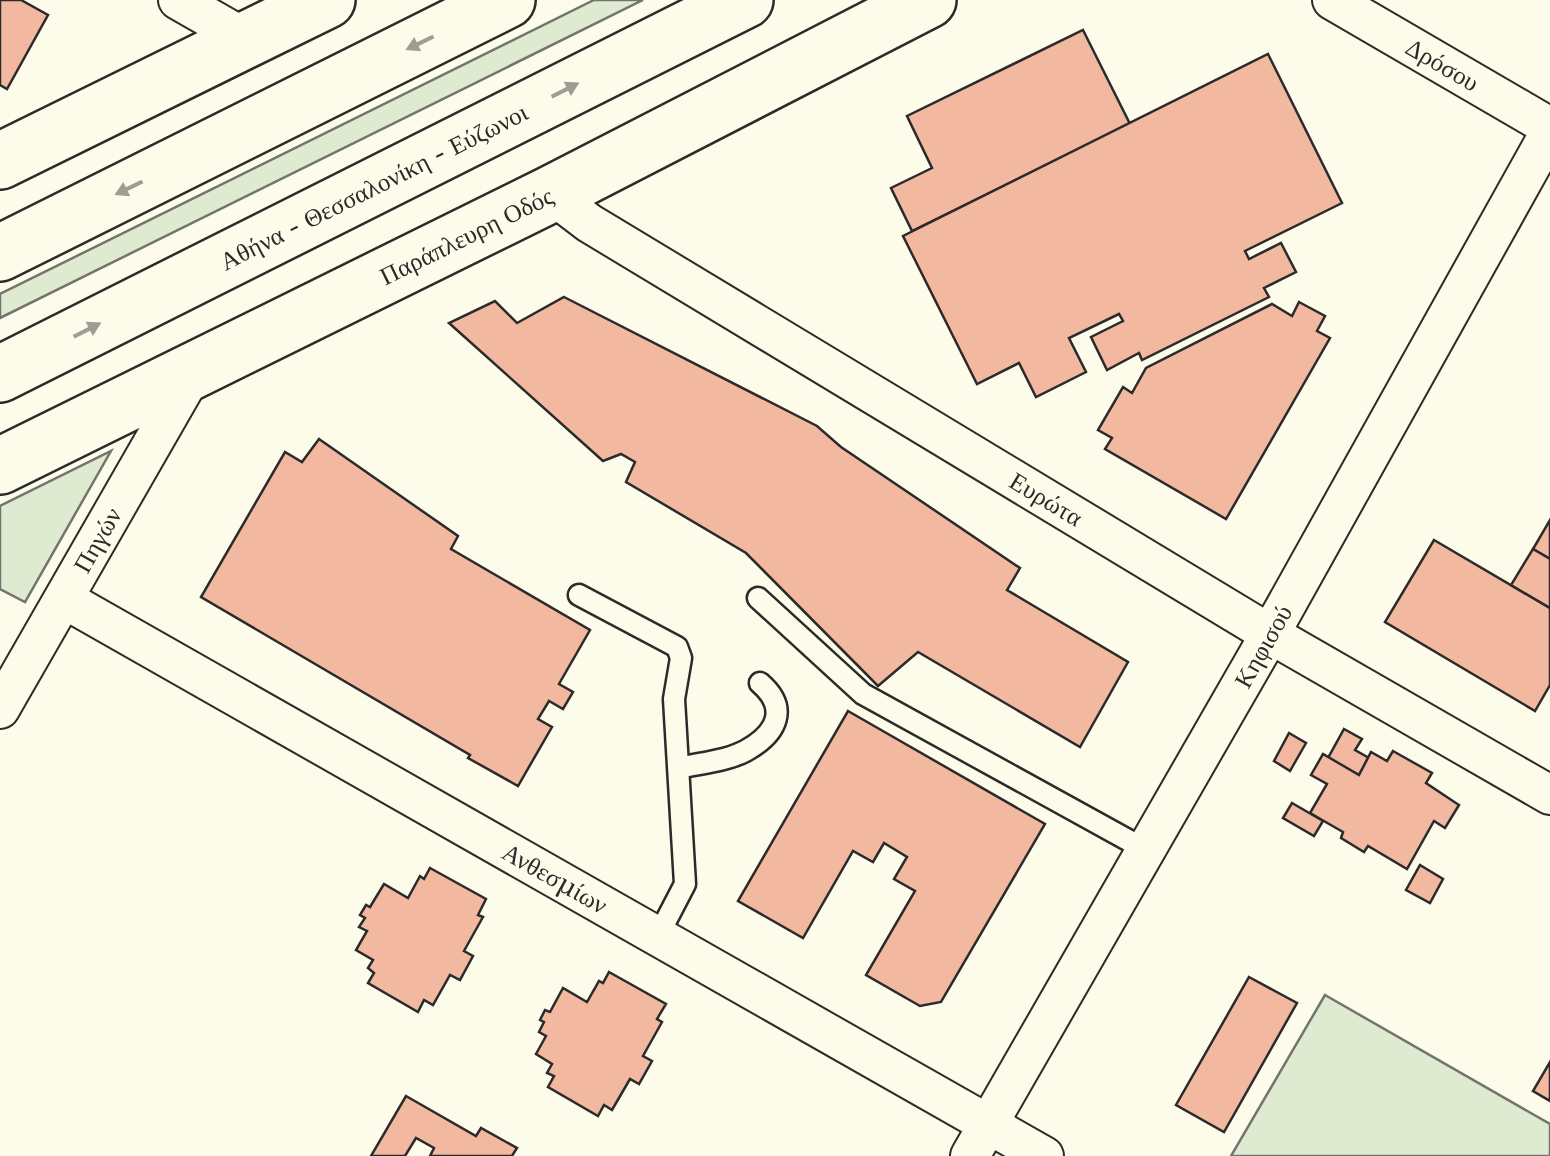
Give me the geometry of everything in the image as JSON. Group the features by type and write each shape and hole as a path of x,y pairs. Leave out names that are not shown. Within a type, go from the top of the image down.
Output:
{"main road":[{"path":"0,161 327,0"},
{"path":"0,253 508,0"},
{"name":"Αθήνα - Θεσσαλονίκη - Εύζωνοι","path":"0,374 745,0"},
{"name":"Παράπλευρη Οδός","path":"0,466 552,194 928,0"}],"street":[{"path":"178,0 248,40"},
{"name":"Δρόσου","path":"1332,0 1550,130"},
{"name":"Κηφισού","path":"979,1140 1270,634 1550,130"},
{"name":"Ευρώτα","path":"552,194 588,223 1270,634 1550,795"},
{"name":"Πηγών","path":"0,709 194,371"},
{"name":"Ανθεσμίων","path":"64,599 658,936 979,1140 1044,1156"}],"lane":[{"path":"579,595 677,646 681,658 674,699 685,884 658,936"},
{"path":"758,598 863,694 1146,850"},
{"path":"678,768 744,752 767,736 777,720 777,706 772,694 760,683"}],"green space":[{"path":"594,0 643,0 0,318 0,294"},
{"path":"111,451 25,602 0,589 0,506"},
{"path":"1325,995 1550,1124 1550,1156 1231,1156"}],"building":[{"path":"0,0 21,0 48,15 7,89 0,85"},
{"path":"1083,30 1130,124 912,231 891,188 932,168 907,116"},
{"path":"1268,54 1342,203 1245,251 1249,259 1281,243 1296,272 1264,288 1269,297 1142,360 1139,353 1107,370 1091,337 1123,321 1119,314 1069,338 1086,372 1036,397 1019,363 977,384 903,236"},
{"path":"564,297 817,426 841,447 1020,568 1007,590 1128,662 1080,747 918,652 878,686 746,553 626,482 635,462 621,454 603,461 449,323 495,301 517,323"},
{"path":"1299,302 1325,316 1317,331 1330,338 1226,519 1105,449 1112,438 1098,430 1123,387 1132,393 1146,368 1272,304 1292,316"},
{"path":"319,439 458,536 451,549 590,630 559,684 573,692 563,709 549,701 538,719 552,727 518,786 201,597 285,452 302,462"},
{"path":"1550,520 1550,559 1533,549"},
{"path":"1434,540 1550,608 1550,685 1535,711 1385,622"},
{"path":"1533,549 1550,559 1550,608 1511,585"},
{"path":"848,711 1045,824 941,1002 920,1006 866,975 915,891 894,879 907,857 884,843 873,862 853,851 803,938 738,901"},
{"path":"1344,729 1362,739 1355,750 1369,758 1359,775 1328,758"},
{"path":"1289,733 1306,743 1290,771 1274,761"},
{"path":"1393,751 1432,773 1426,783 1459,805 1445,828 1434,821 1407,869 1368,846 1364,852 1341,838 1343,832 1310,813 1327,784 1311,775 1323,754 1359,775 1371,752 1387,761"},
{"path":"1292,803 1323,821 1314,836 1283,818"},
{"path":"1420,865 1443,879 1430,903 1406,890"},
{"path":"430,868 486,899 478,915 483,917 464,951 473,956 460,980 450,975 433,1005 424,1000 418,1012 368,983 374,973 368,968 373,960 356,950 367,931 359,927 365,918 360,915 366,905 370,907 384,884 408,898 420,876 424,879"},
{"path":"609,972 666,1004 657,1019 662,1022 643,1056 652,1061 639,1084 630,1079 612,1110 604,1105 598,1116 548,1087 554,1076 547,1073 552,1064 536,1054 546,1036 539,1032 544,1022 540,1020 545,1010 550,1012 563,988 587,1002"},
{"path":"1249,977 1297,1003 1224,1132 1176,1105"},
{"path":"1550,1062 1550,1101 1533,1091"},
{"path":"406,1096 476,1136 481,1128 517,1148 512,1156 430,1156 434,1148 416,1138 405,1156 371,1156"}]}
